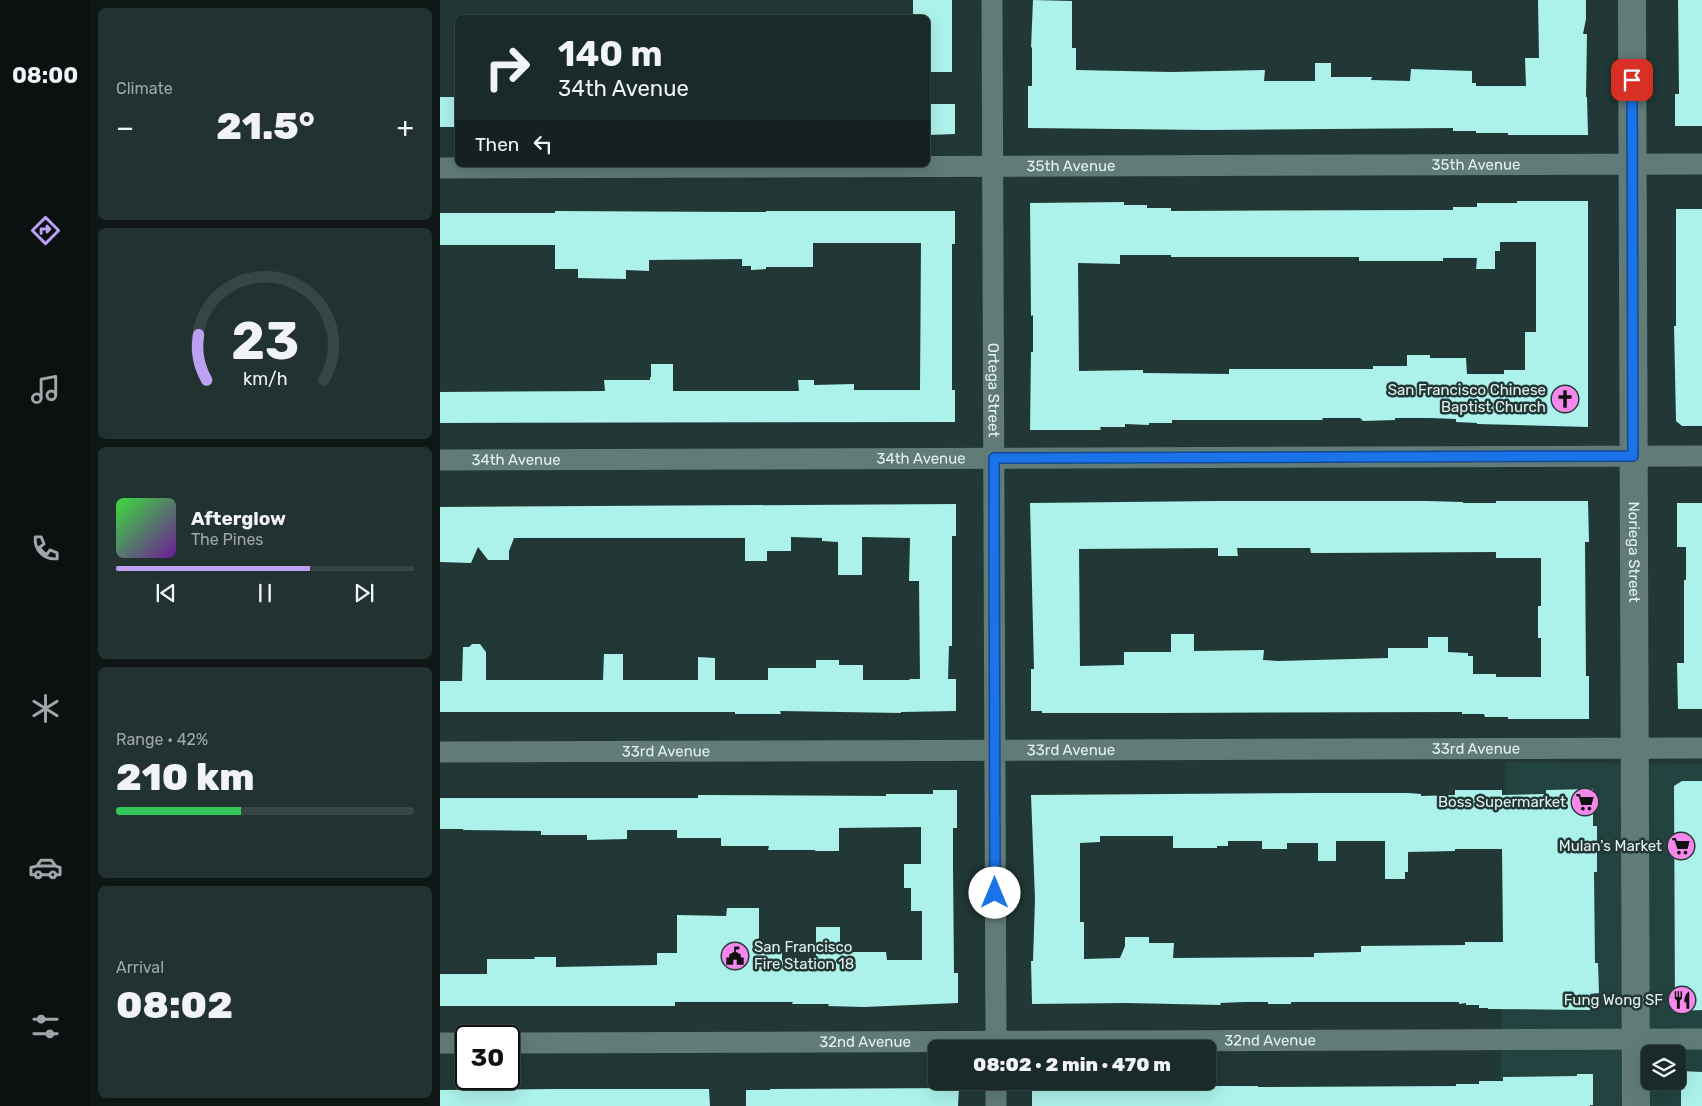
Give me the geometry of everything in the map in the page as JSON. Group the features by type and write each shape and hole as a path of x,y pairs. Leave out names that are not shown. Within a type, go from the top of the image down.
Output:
{"street":[{"name":"Ortega Street","path":"992,0 996,1040"},
{"name":"Noriega Street","path":"1632,0 1636,1106"},
{"name":"35th Avenue","path":"930,166 1702,164"},
{"name":"35th Avenue","path":"440,168 716,167"},
{"name":"34th Avenue","path":"440,460 1702,456"},
{"name":"33rd Avenue","path":"440,752 1702,748"},
{"name":"32nd Avenue","path":"1216,1043 1702,1039"},
{"path":"440,1043 455,1043"},
{"name":"32nd Avenue","path":"520,1043 928,1045"},
{"path":"996,1090 996,1106"}],"shaded area":[{"path":"1506,762 1702,764 1702,1106 1500,1106"}],"building":[{"path":"913,0 952,0 952,72 930,72 930,15 913,15"},
{"path":"1033,0 1072,1 1072,48 1076,48 1076,70 1171,72 1265,70 1264,81 1315,81 1315,63 1331,63 1331,77 1372,77 1371,80 1410,81 1411,69 1472,71 1472,83 1476,83 1476,86 1526,86 1525,58 1539,58 1538,0 1586,0 1586,19 1583,34 1587,34 1586,97 1588,135 1508,135 1508,133 1453,131 1453,128 1208,130 1028,128 1028,86 1032,86"},
{"path":"1678,0 1702,0 1702,126 1675,126 1675,94 1679,94"},
{"path":"440,97 455,97 455,127 440,127"},
{"path":"930,104 955,104 955,134 930,135"},
{"path":"1517,201 1588,201 1588,427 1477,424 1456,422 1456,419 1430,418 1395,418 1395,420 1363,421 1360,418 1322,418 1323,420 1172,420 1172,423 1149,423 1149,425 1125,424 1125,427 1100,427 1101,430 1030,430 1033,315 1031,316 1030,203 1124,202 1124,205 1147,205 1147,208 1171,208 1171,211 1453,210 1453,207 1477,207 1477,203 1517,203","holes":["1500,242 1536,242 1536,332 1525,332 1525,370 1504,370 1504,374 1467,374 1466,358 1430,358 1430,355 1407,355 1407,366 1373,366 1373,369 1229,369 1229,374 1143,373 1143,370 1079,371 1078,263 1120,264 1120,255 1171,255 1171,257 1359,257 1359,261 1443,261 1443,258 1477,258 1476,269 1495,269 1495,251 1500,251"]},
{"path":"1676,209 1702,209 1702,426 1682,426 1676,421 1674,326 1676,326"},
{"path":"555,211 955,211 955,244 952,244 952,390 955,390 955,422 440,423 440,392 605,391 604,380 650,380 651,364 673,364 673,391 799,391 798,380 814,380 814,385 854,384 854,390 920,390 921,243 813,243 813,267 766,267 766,269 751,270 751,266 742,266 742,259 649,260 649,271 626,270 626,279 578,278 578,269 555,269 555,245 440,245 440,213 555,213"},
{"path":"1426,501 1496,503 1496,501 1588,501 1589,542 1585,542 1586,676 1589,676 1589,719 1508,719 1508,717 1485,717 1484,714 1462,714 1462,712 1042,713 1042,711 1031,711 1031,669 1034,669 1030,503","holes":["1218,548 1218,556 1238,556 1237,548 1310,548 1311,553 1496,552 1496,558 1541,558 1541,606 1538,606 1538,638 1541,638 1541,677 1496,677 1496,674 1473,674 1473,656 1468,656 1468,653 1448,652 1448,637 1428,637 1428,648 1388,648 1388,658 1278,661 1263,660 1264,650 1194,651 1194,634 1171,634 1171,652 1124,652 1124,665 1080,666 1079,549"]},
{"path":"1677,503 1702,503 1702,709 1678,709 1677,663 1684,663 1686,547 1677,547"},
{"path":"956,504 956,536 952,536 952,646 949,646 948,679 956,679 956,711 901,713 780,711 781,714 735,714 735,712 440,712 440,681 462,681 463,647 469,647 472,644 480,644 486,652 486,680 603,680 604,654 623,654 623,680 698,680 698,657 715,658 715,680 768,680 768,668 816,668 816,660 839,660 839,665 863,665 863,680 920,679 919,581 909,581 910,538 862,537 862,575 838,575 838,542 822,541 822,538 791,537 791,551 767,551 767,561 745,561 745,538 514,538 509,551 509,560 488,560 478,547 471,563 440,562 440,507"},
{"path":"1682,781 1702,781 1702,1010 1675,1011 1674,786"},
{"path":"1593,789 1593,826 1597,826 1597,872 1594,872 1595,963 1598,963 1599,993 1590,994 1590,1010 1488,1009 1479,1008 1479,1005 1459,1004 1459,1002 1291,1002 1291,1004 1268,1004 1268,1002 1244,1002 1220,1003 1221,1005 1032,1004 1031,961 1033,961 1035,899 1031,795 1408,793 1421,794 1421,796 1455,795 1455,790 1502,790 1502,795 1546,794 1546,790","holes":["1100,836 1173,836 1173,848 1217,848 1217,846 1228,846 1228,841 1262,841 1262,849 1287,849 1287,843 1318,843 1318,861 1336,861 1336,841 1385,841 1385,879 1405,879 1405,872 1408,872 1408,852 1502,849 1503,942 1465,942 1465,945 1361,946 1361,952 1314,953 1314,957 1173,958 1174,943 1149,943 1149,937 1125,937 1125,946 1120,958 1084,959 1084,922 1080,922 1080,843 1100,842"]},
{"path":"933,790 957,790 957,828 953,828 953,864 954,973 958,973 958,1003 864,1007 828,1006 829,1004 792,1004 793,1002 675,1002 675,1006 440,1006 440,974 487,974 487,959 556,957 556,967 657,965 657,953 677,953 677,915 726,916 727,908 759,908 759,949 782,949 782,960 816,961 816,927 840,927 840,952 886,952 887,960 922,960 922,911 911,911 911,888 904,888 904,864 921,864 921,827 839,828 839,851 768,850 769,846 721,846 721,838 677,838 677,830 627,830 627,839 587,840 587,835 541,835 541,831 440,829 440,798 698,798 698,795 886,796 886,794 933,794"},
{"path":"1686,1071 1702,1072 1702,1106 1681,1106 1681,1090 1686,1090"},
{"path":"1577,1074 1593,1074 1593,1105 1032,1106 1032,1090 1216,1090 1216,1086 1456,1086 1456,1084 1479,1084 1479,1081 1503,1081 1503,1077 1577,1076"},
{"path":"928,1088 928,1090 959,1090 958,1106 746,1106 746,1090"},
{"path":"709,1089 710,1106 440,1106 440,1090"}],"place":[{"name":"San Francisco Chinese Baptist Church","path":"1565,399"},
{"name":"Boss Supermarket","path":"1585,802"},
{"name":"Mulan's Market","path":"1681,846"},
{"name":"San Francisco Fire Station 18","path":"735,956"},
{"name":"Fung Wong SF","path":"1682,1000"}],"route":[{"path":"995,893 994,458 1633,456 1632,80"}]}
